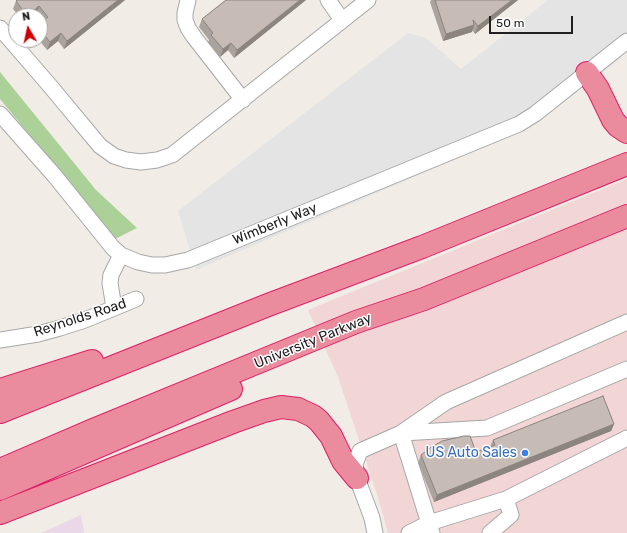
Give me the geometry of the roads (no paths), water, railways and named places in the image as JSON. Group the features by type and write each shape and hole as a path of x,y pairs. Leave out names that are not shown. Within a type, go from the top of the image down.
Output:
{"highway":[{"path":"587,73 598,89 613,120 618,126 627,132"},
{"path":"0,412 268,305 422,247 627,164"},
{"name":"University Parkway","path":"0,470 93,430 356,322 424,299 627,216"},
{"path":"0,489 360,333 424,299"},
{"path":"0,390 268,305"},
{"path":"0,513 233,422 264,411 281,407 298,409 313,416 319,421 331,436 343,461 357,478"}],"street":[{"path":"188,0 185,20 188,28 243,100"},
{"path":"328,0 342,20"},
{"path":"0,28 100,146 114,156 126,160 141,162 156,160 172,155 243,100 362,2"},
{"name":"Wimberly Way","path":"121,256 152,265 166,265 188,260 519,124 536,114 627,41"},
{"path":"0,114 54,175 121,256 111,275 110,283 114,308"},
{"name":"Reynolds Road","path":"0,340 38,334 60,328 136,299"},
{"path":"375,533 372,518 357,478 355,464 360,451 401,433 446,402 627,322"},
{"path":"401,433 487,428 627,369"},
{"path":"401,433 431,528"},
{"path":"409,533 431,528 506,500 627,438"},
{"path":"490,533 511,515 506,500"}],"place":[{"name":"US Auto Sales","path":"525,453"}]}
